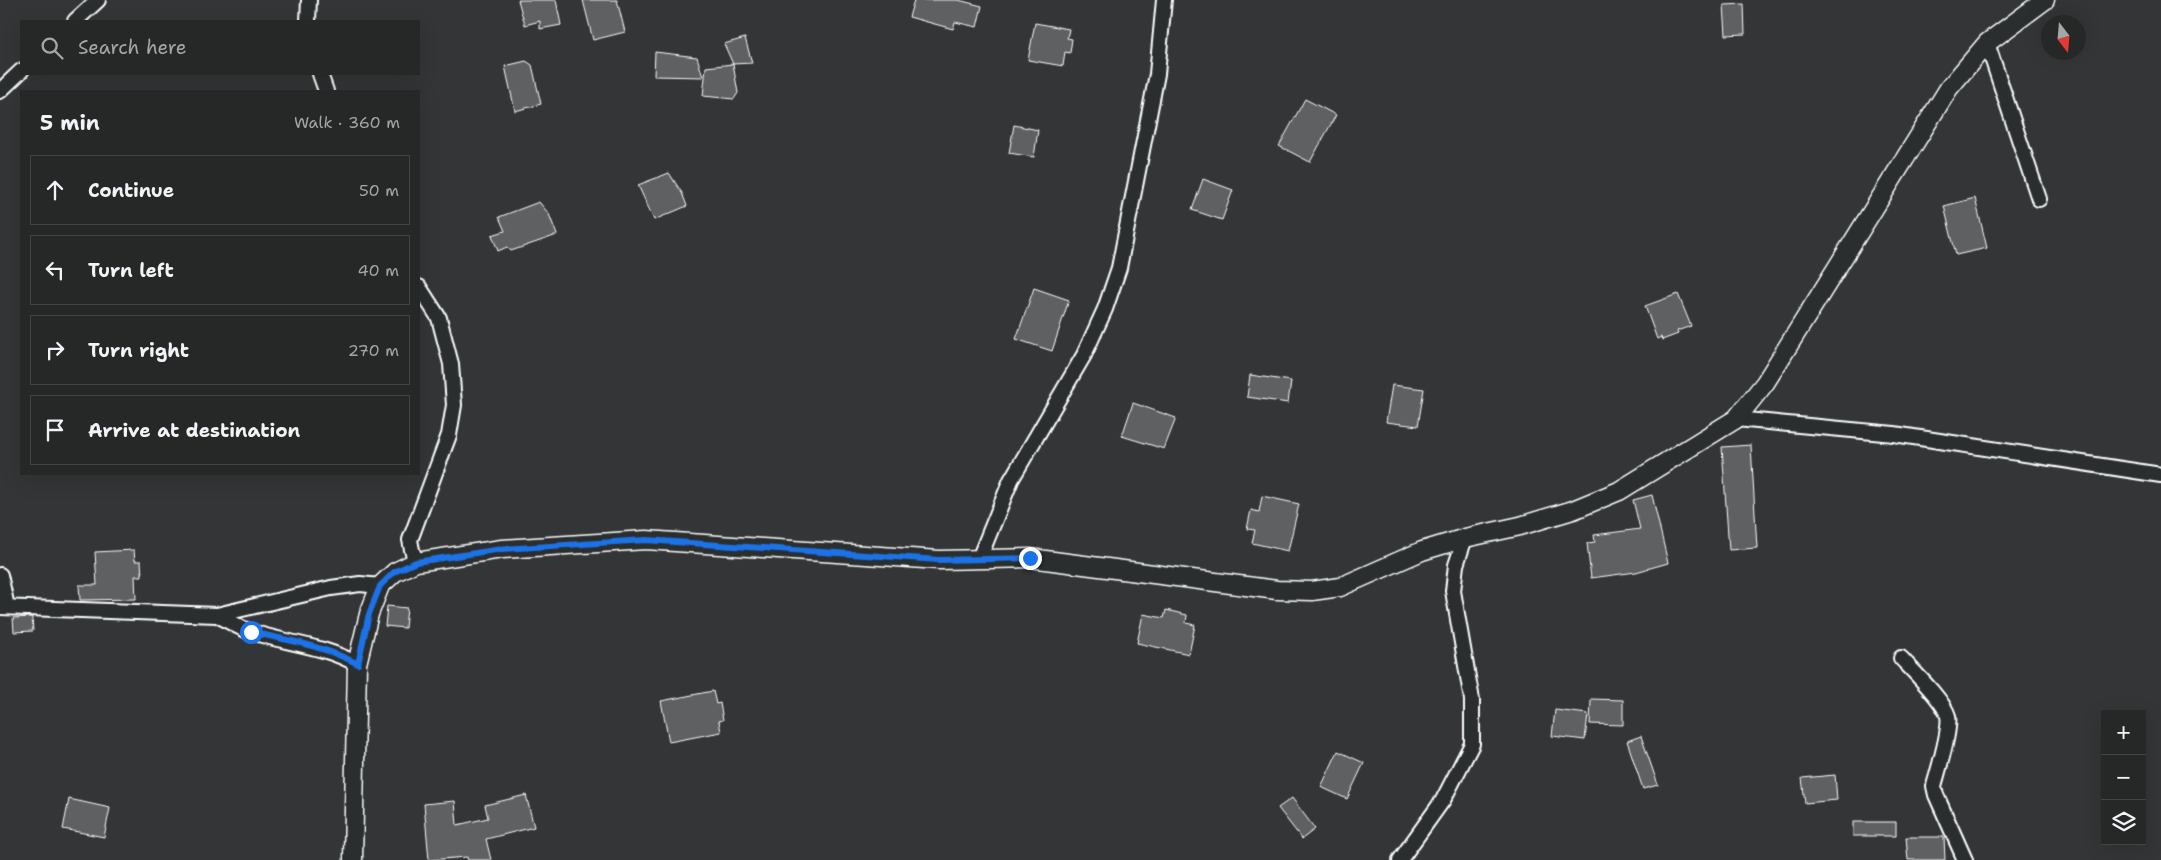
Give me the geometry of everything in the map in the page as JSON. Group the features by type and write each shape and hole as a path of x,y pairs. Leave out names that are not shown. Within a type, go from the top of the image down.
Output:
{"street":[{"path":"76,20 98,0"},
{"path":"308,20 309,0"},
{"path":"979,559 1011,480 1084,355 1105,309 1119,268 1157,74 1164,0"},
{"path":"353,860 358,664 369,614 380,586 394,572 416,562 502,549 646,540 939,560 1030,558 1277,590 1312,591 1340,587 1422,551 1466,538 1520,526 1573,510 1619,491 1736,419 1765,383 1949,88 1987,43 2045,0"},
{"path":"1987,43 2039,199"},
{"path":"0,91 20,72"},
{"path":"320,75 326,90"},
{"path":"416,562 410,540 449,435 454,405 451,364 439,318 420,289"},
{"path":"1736,419 1894,434 2161,476"},
{"path":"1400,860 1443,800 1472,744 1472,700 1453,591 1456,565 1466,538"},
{"path":"0,575 3,607 217,615 331,588 360,584 380,586"},
{"path":"217,615 251,632 319,647 342,655 358,664"},
{"path":"1901,658 1940,702 1948,717 1948,728 1934,786 1936,795 1964,860"}],"building":[{"path":"518,0 556,0 561,25 540,29 540,21 525,25"},
{"path":"583,0 617,0 625,32 593,40"},
{"path":"914,0 958,0 982,6 977,27 955,22 953,29 909,17"},
{"path":"1744,4 1745,34 1726,35 1724,5"},
{"path":"1035,23 1069,29 1067,38 1072,39 1070,53 1065,52 1063,66 1028,60"},
{"path":"745,38 752,63 733,64 724,44"},
{"path":"655,52 697,57 703,77 654,76"},
{"path":"526,61 532,65 541,104 515,111 505,66"},
{"path":"733,64 738,93 734,99 703,96 706,67"},
{"path":"1305,99 1336,115 1310,162 1279,146"},
{"path":"1014,125 1038,130 1034,157 1009,153"},
{"path":"669,173 682,193 687,206 654,220 638,185"},
{"path":"1203,179 1233,190 1222,220 1192,210"},
{"path":"1975,198 1987,248 1956,255 1944,206"},
{"path":"539,202 549,214 557,235 511,251 507,247 498,251 492,235 505,231 499,217"},
{"path":"1034,288 1069,300 1052,351 1016,339"},
{"path":"1678,294 1691,326 1677,331 1678,334 1662,340 1661,337 1657,339 1645,306"},
{"path":"1250,375 1291,381 1288,403 1247,397"},
{"path":"1392,385 1424,389 1418,426 1386,422"},
{"path":"1133,403 1176,418 1164,449 1122,436"},
{"path":"1751,445 1757,548 1729,550 1722,447"},
{"path":"1652,495 1668,563 1636,572 1591,578 1587,543 1595,542 1594,535 1640,529 1633,500"},
{"path":"1262,496 1299,504 1288,551 1252,543 1255,530 1247,529 1251,510 1259,512"},
{"path":"134,550 135,561 141,561 142,576 135,576 136,599 80,600 79,585 97,585 95,552"},
{"path":"387,606 407,608 405,628 385,626"},
{"path":"1166,610 1187,615 1186,623 1195,625 1189,654 1137,643 1143,614 1164,618"},
{"path":"32,617 33,631 14,632 13,618"},
{"path":"713,691 716,704 720,703 723,720 719,721 721,732 669,742 661,701"},
{"path":"1591,699 1623,700 1623,725 1590,724"},
{"path":"1555,710 1588,714 1585,740 1552,736"},
{"path":"1641,736 1658,785 1643,789 1627,741"},
{"path":"1338,751 1364,763 1347,799 1321,787"},
{"path":"1835,775 1837,800 1805,803 1802,778"},
{"path":"526,795 534,827 486,839 491,860 468,860 467,857 429,860 424,804 455,801 457,825 488,818 485,805"},
{"path":"1292,798 1315,829 1302,839 1278,808"},
{"path":"69,799 110,808 104,837 63,829"},
{"path":"1853,822 1896,822 1896,836 1853,836"},
{"path":"1906,837 1944,837 1945,860 1908,860"}],"route":[{"path":"251,632 319,647 342,655 358,664 369,614 380,586 394,572 416,562 502,549 646,540 939,560 1030,558"}]}
